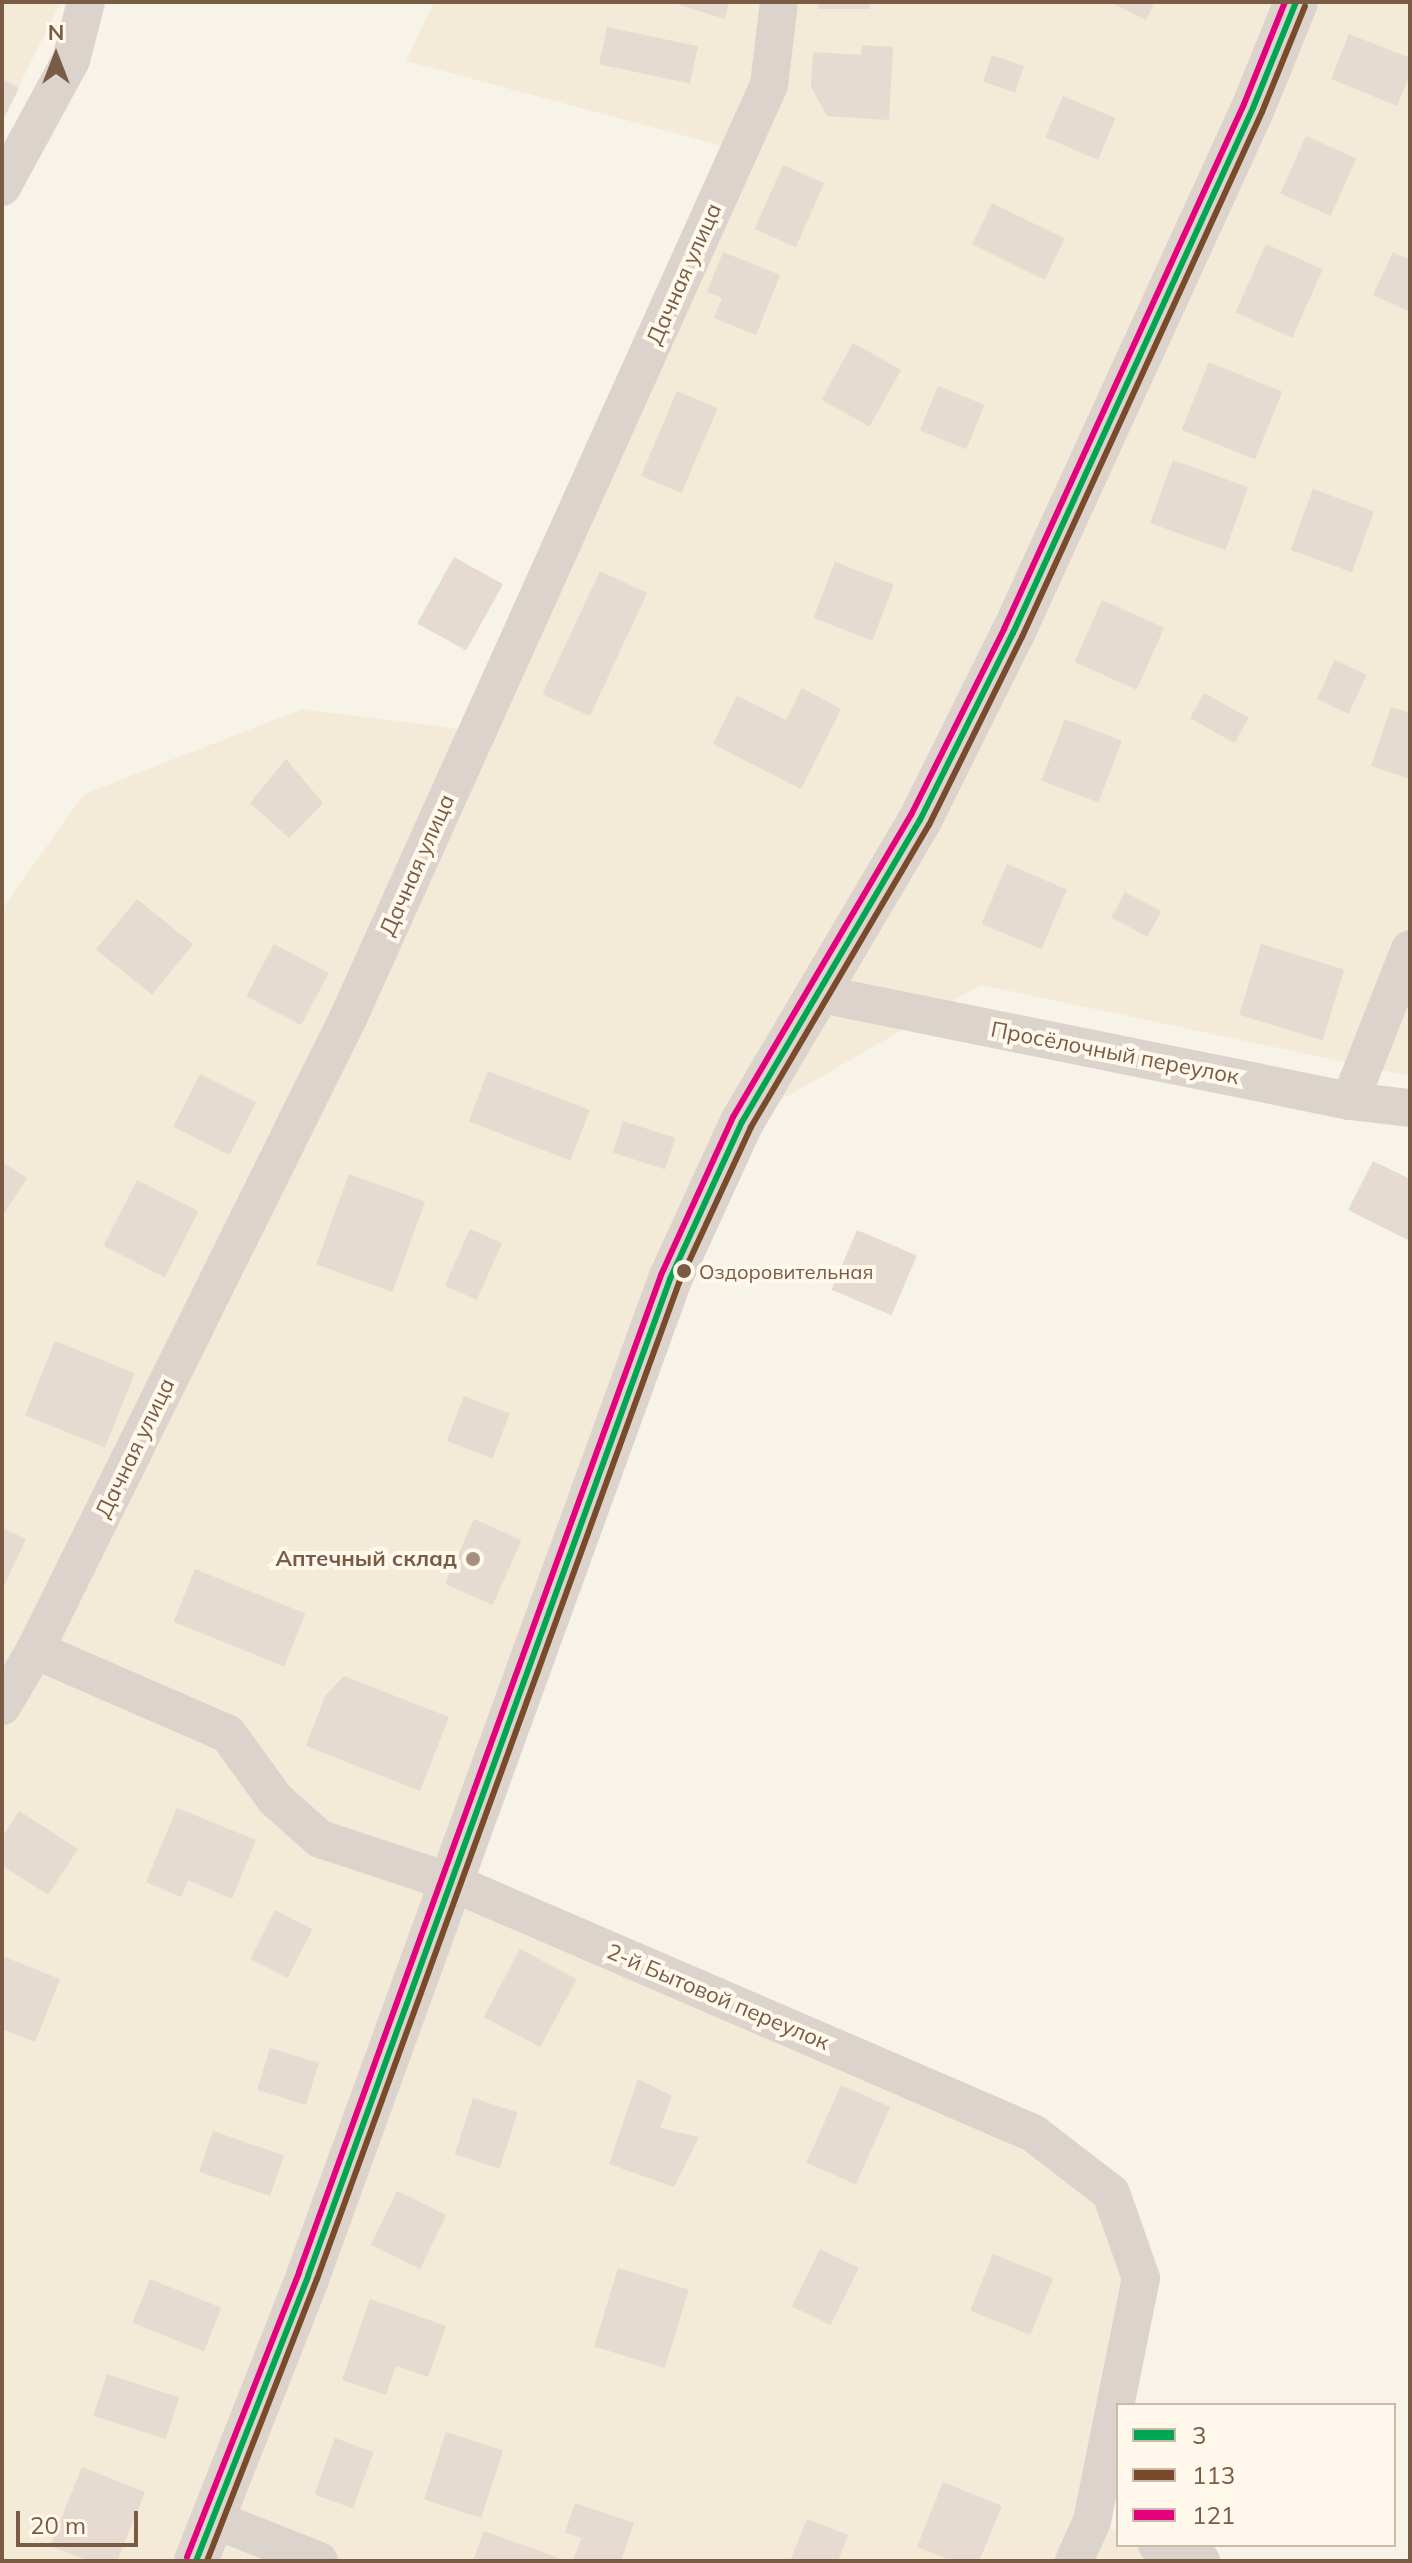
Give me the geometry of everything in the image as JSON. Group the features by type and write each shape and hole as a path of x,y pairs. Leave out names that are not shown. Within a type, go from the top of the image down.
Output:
{"street":[{"name":"Дачная улица","path":"2,1706 35,1650 349,1016 769,85 779,2"},
{"path":"196,2561 308,2276 670,1279 742,1122 821,994 920,820 1013,633 1253,108 1296,2"},
{"path":"2,187 71,60 83,4"},
{"path":"1350,1101 1410,949"},
{"name":"Просёлочный переулок","path":"821,994 1350,1101 1410,1108"},
{"name":"2-й Бытовой переулок","path":"35,1650 228,1734 275,1799 320,1839 451,1882 1033,2133 1111,2193 1141,2278 1123,2403"},
{"name":"2-й Бытовой переулок","path":"1074,2561 1105,2526 1116,2450"},
{"path":"213,2519 319,2561"},
{"path":"1162,2547 1201,2561"}],"shaded area":[{"path":"2,2 61,2 2,120"},
{"path":"434,2 1410,2 1410,1076 981,985 742,1122 451,1881 1033,2133 1111,2193 1141,2278 1092,2521 1116,2530 1116,2547 1162,2547 1201,2561 2,2561 2,909 84,794 302,709 471,730 745,152 406,61"}],"building":[{"path":"670,2 729,2 725,19"},
{"path":"818,2 870,2 870,9 818,9"},
{"path":"1110,2 1155,2 1146,20"},
{"path":"607,27 698,46 690,84 599,64"},
{"path":"1349,34 1410,58 1410,75 1397,106 1331,79"},
{"path":"862,45 893,47 889,120 827,116 811,87 813,52 861,55"},
{"path":"992,55 1024,66 1015,93 983,81"},
{"path":"2,79 19,88 2,122"},
{"path":"1063,96 1115,118 1098,160 1045,137"},
{"path":"1306,136 1356,158 1331,216 1280,194"},
{"path":"783,165 824,183 796,247 755,229"},
{"path":"992,203 1065,239 1045,280 972,244"},
{"path":"1266,244 1323,269 1292,338 1235,313"},
{"path":"723,252 780,275 756,335 714,318 722,298 707,292"},
{"path":"1393,252 1410,260 1410,312 1373,295"},
{"path":"853,343 901,370 870,427 821,400"},
{"path":"1209,362 1282,392 1255,459 1182,430"},
{"path":"938,386 984,405 966,449 920,431"},
{"path":"677,391 718,408 682,493 641,476"},
{"path":"1173,460 1248,487 1225,550 1150,523"},
{"path":"1313,489 1374,511 1352,572 1291,550"},
{"path":"454,557 503,584 466,651 417,623"},
{"path":"835,562 894,585 872,641 813,618"},
{"path":"600,571 647,593 590,716 543,694"},
{"path":"1102,600 1164,628 1136,690 1074,662"},
{"path":"1335,660 1367,675 1349,714 1317,699"},
{"path":"802,688 841,709 801,789 713,744 737,696 786,720"},
{"path":"1204,693 1249,718 1235,743 1190,718"},
{"path":"1391,707 1410,713 1410,779 1371,766"},
{"path":"1065,719 1122,741 1098,802 1041,781"},
{"path":"286,759 323,803 289,838 250,803"},
{"path":"1007,864 1067,889 1041,949 982,924"},
{"path":"1125,892 1161,911 1148,937 1111,918"},
{"path":"137,899 193,944 152,995 96,950"},
{"path":"274,944 329,973 301,1025 246,996"},
{"path":"1261,944 1344,969 1323,1040 1239,1015"},
{"path":"488,1071 590,1110 570,1160 469,1121"},
{"path":"200,1074 256,1103 229,1155 173,1127"},
{"path":"623,1121 675,1138 665,1169 613,1152"},
{"path":"1373,1161 1410,1179 1410,1241 1348,1210"},
{"path":"2,1162 27,1178 2,1217"},
{"path":"349,1174 425,1202 392,1292 316,1264"},
{"path":"137,1180 198,1211 165,1277 103,1246"},
{"path":"470,1229 502,1243 477,1300 445,1286"},
{"path":"857,1230 917,1255 891,1315 832,1290"},
{"path":"55,1341 135,1373 105,1447 25,1415"},
{"path":"464,1396 510,1414 493,1458 447,1441"},
{"path":"474,1519 522,1540 493,1605 445,1584"},
{"path":"2,1528 26,1539 2,1590"},
{"path":"195,1569 305,1614 284,1666 174,1622"},
{"path":"344,1676 449,1717 420,1791 306,1746 325,1696"},
{"path":"177,1808 256,1840 232,1899 188,1880 181,1897 146,1882"},
{"path":"19,1811 78,1849 48,1895 2,1865 2,1838"},
{"path":"275,1910 312,1929 287,1978 250,1959"},
{"path":"520,1949 577,1979 540,2047 484,2017"},
{"path":"2,1956 60,1979 35,2042 2,2029"},
{"path":"270,2048 319,2063 306,2105 257,2090"},
{"path":"638,2079 672,2096 660,2128 699,2137 674,2187 609,2164"},
{"path":"841,2085 890,2107 856,2185 806,2163"},
{"path":"473,2098 518,2113 499,2169 455,2154"},
{"path":"213,2131 284,2155 270,2196 199,2172"},
{"path":"397,2191 446,2215 420,2269 371,2245"},
{"path":"820,2249 859,2268 831,2325 792,2307"},
{"path":"993,2254 1053,2278 1030,2335 970,2311"},
{"path":"618,2268 689,2290 665,2368 594,2346"},
{"path":"150,2279 221,2308 204,2351 132,2323"},
{"path":"370,2299 446,2326 428,2377 396,2366 386,2395 342,2380"},
{"path":"107,2374 179,2397 166,2439 93,2416"},
{"path":"446,2432 503,2451 481,2518 424,2500"},
{"path":"335,2438 374,2452 353,2508 314,2494"},
{"path":"82,2467 145,2492 117,2561 89,2561 50,2546"},
{"path":"943,2482 1002,2506 979,2561 952,2561 917,2547"},
{"path":"575,2503 634,2523 621,2561 573,2561 581,2538 565,2532"},
{"path":"807,2519 848,2535 838,2561 790,2561"},
{"path":"484,2531 559,2558 558,2561 473,2561"}],"transit line":[{"name":"121","path":"187,2557 299,2272 661,1275 733,1117 911,815 1004,629 1244,104 1285,2"},
{"name":"3","path":"196,2561 308,2276 670,1279 742,1122 920,820 1013,633 1253,108 1296,2"},
{"name":"113","path":"207,2561 317,2279 679,1283 751,1127 929,825 1022,637 1262,112 1305,6"}],"place":[{"name":"Оздоровительная","path":"684,1271"},
{"name":"Аптечный склад","path":"473,1559"}]}
